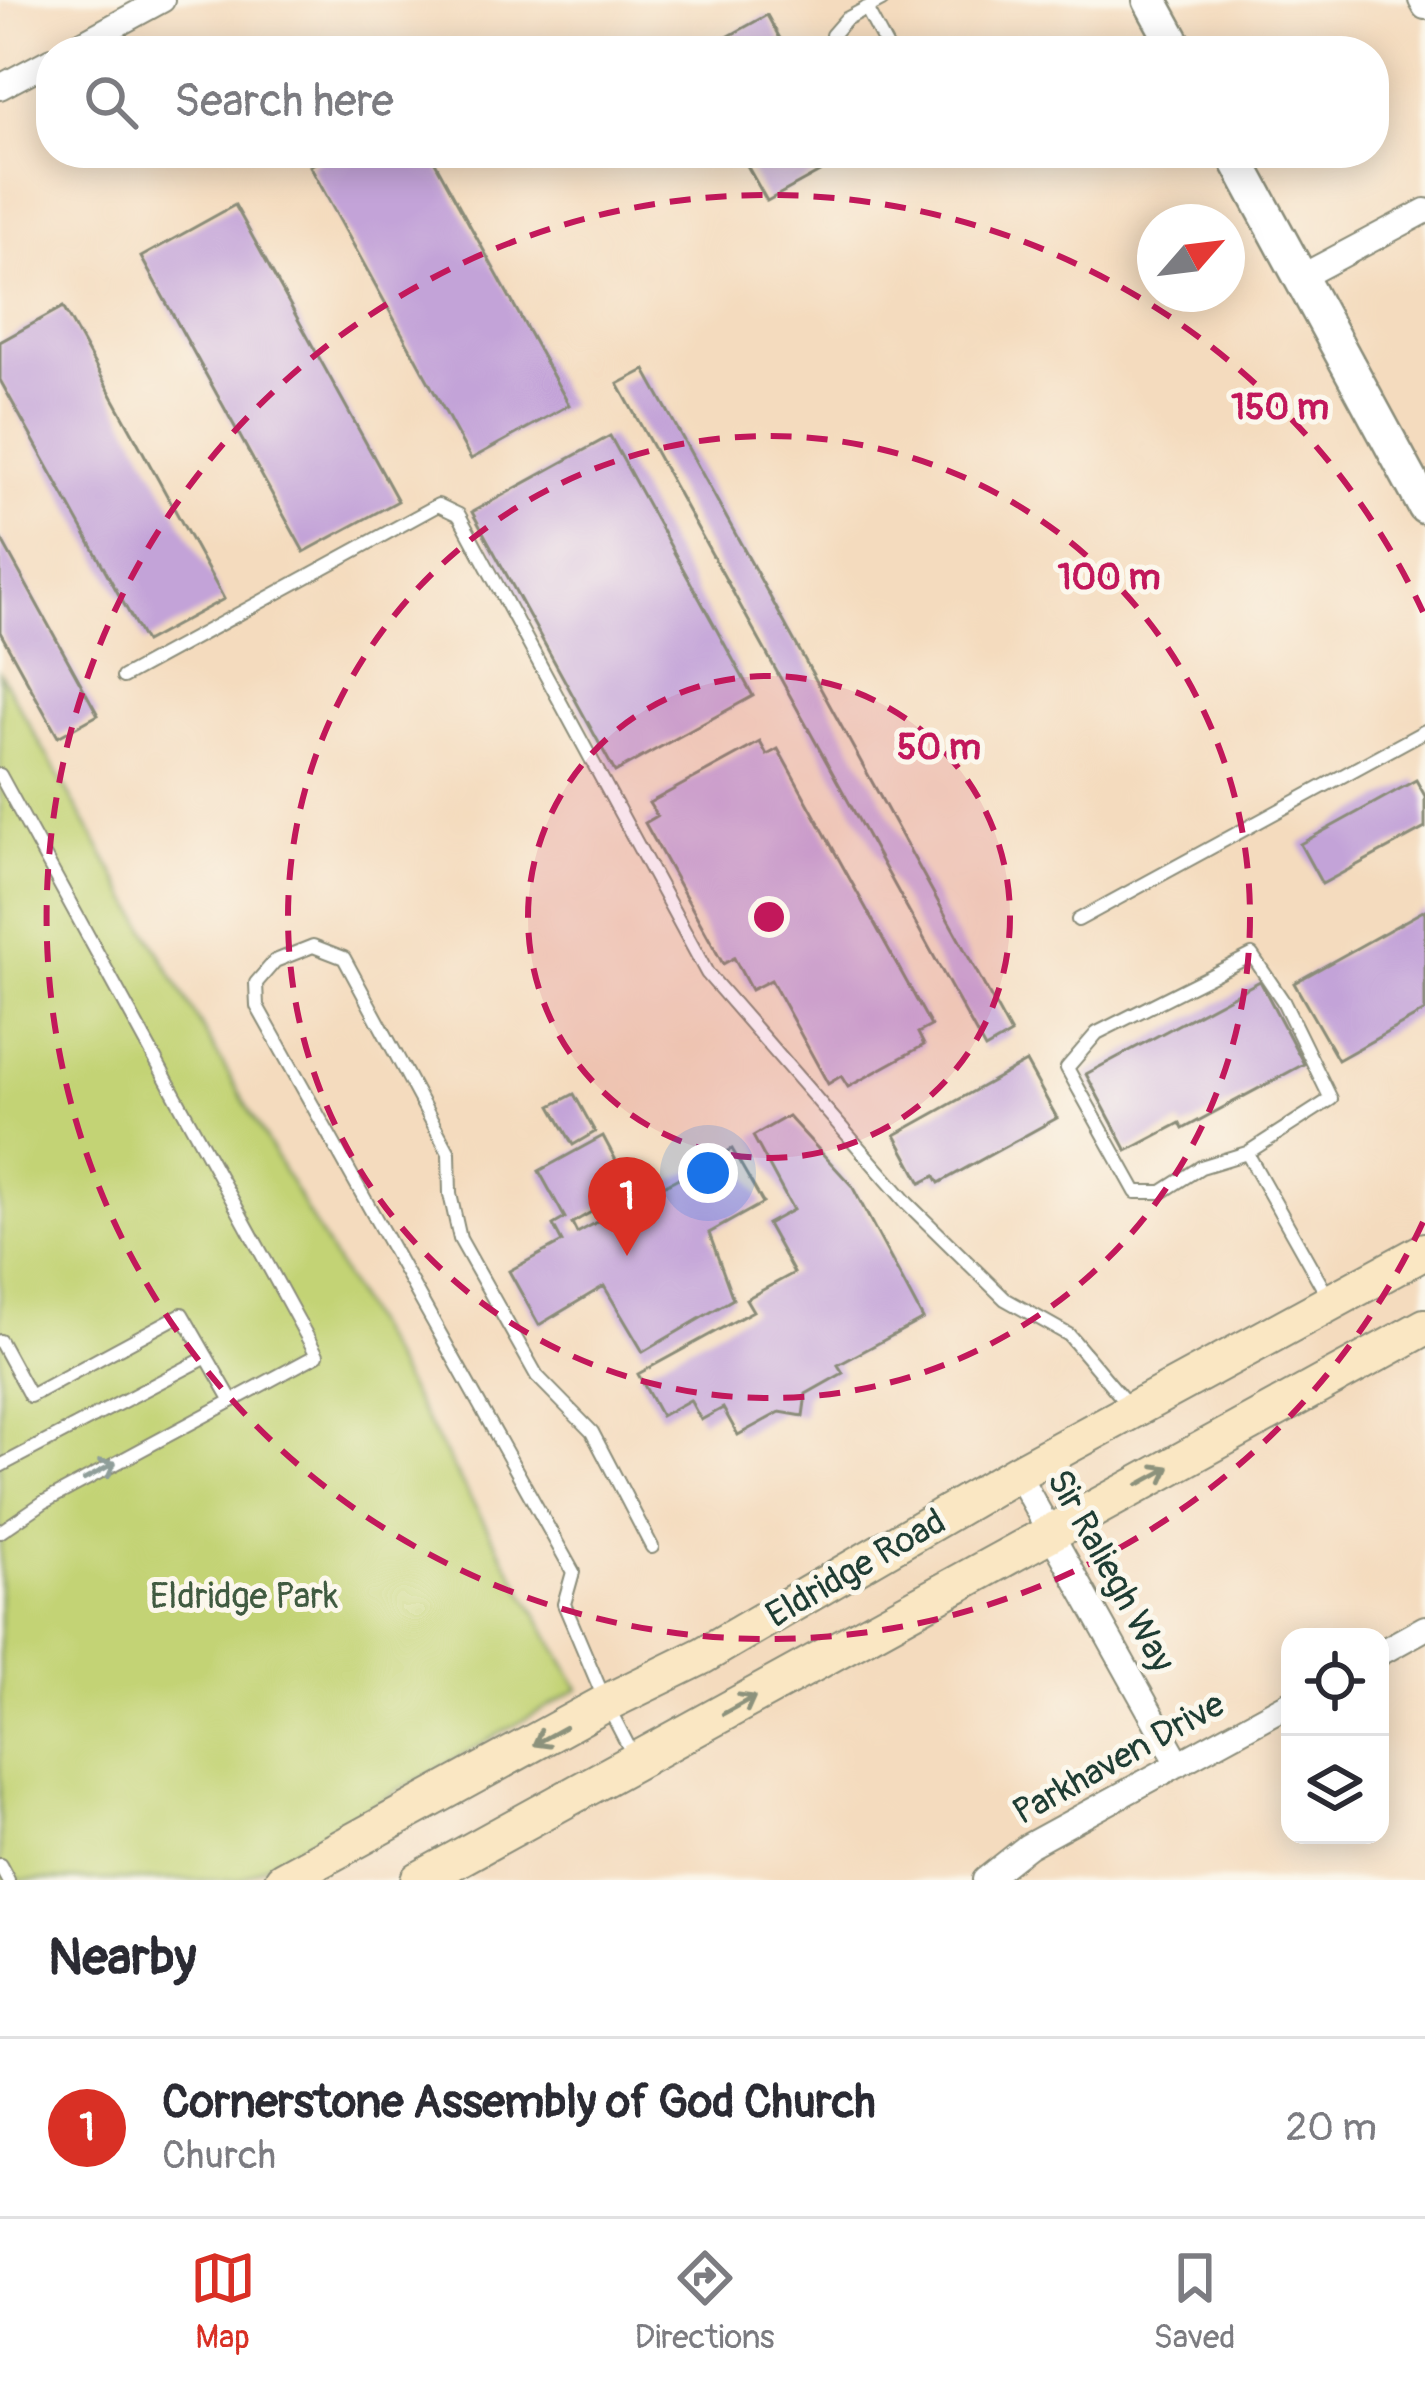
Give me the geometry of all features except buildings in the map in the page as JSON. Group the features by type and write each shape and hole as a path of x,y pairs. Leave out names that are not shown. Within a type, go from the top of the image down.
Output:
{"main road":[{"name":"Eldridge Road","path":"283,1880 606,1703 702,1656 1017,1473 1425,1251"},
{"name":"Eldridge Road","path":"419,1880 1425,1327"}],"street":[{"path":"96,36 162,0"},
{"path":"1150,0 1170,36"},
{"path":"0,88 36,68"},
{"path":"1241,168 1425,507"},
{"path":"1299,278 1425,211"},
{"name":"Sir Raliegh Way","path":"1017,1473 1179,1764"},
{"path":"1389,1648 1425,1628"},
{"name":"Parkhaven Drive","path":"985,1880 1028,1846 1281,1708"}],"lane":[{"path":"832,36 846,19 882,0"},
{"path":"866,8 881,36"},
{"path":"123,677 438,505 459,515 707,973 907,1203 1005,1300 1069,1335 1132,1411"},
{"path":"1078,920 1425,731"},
{"path":"0,775 317,1355 44,1502 0,1532"},
{"path":"636,1761 564,1604 573,1572 257,1006 256,983 275,961 313,946 344,958 449,1153 450,1193 460,1239 537,1376 592,1432 652,1546"},
{"path":"1252,955 1283,1000 1331,1099 1246,1153 1201,1167 1162,1192 1136,1192 1067,1068 1097,1034 1252,955"},
{"path":"1246,1153 1331,1303"},
{"path":"0,1341 30,1396 182,1314 231,1399"},
{"path":"0,1466 207,1357"},
{"path":"0,1865 8,1880"}],"green space":[{"name":"Eldridge Park","path":"0,673 579,1689 240,1880 0,1880"}],"place":[{"name":"Cornerstone Assembly of God Church","path":"627,1256"}]}
